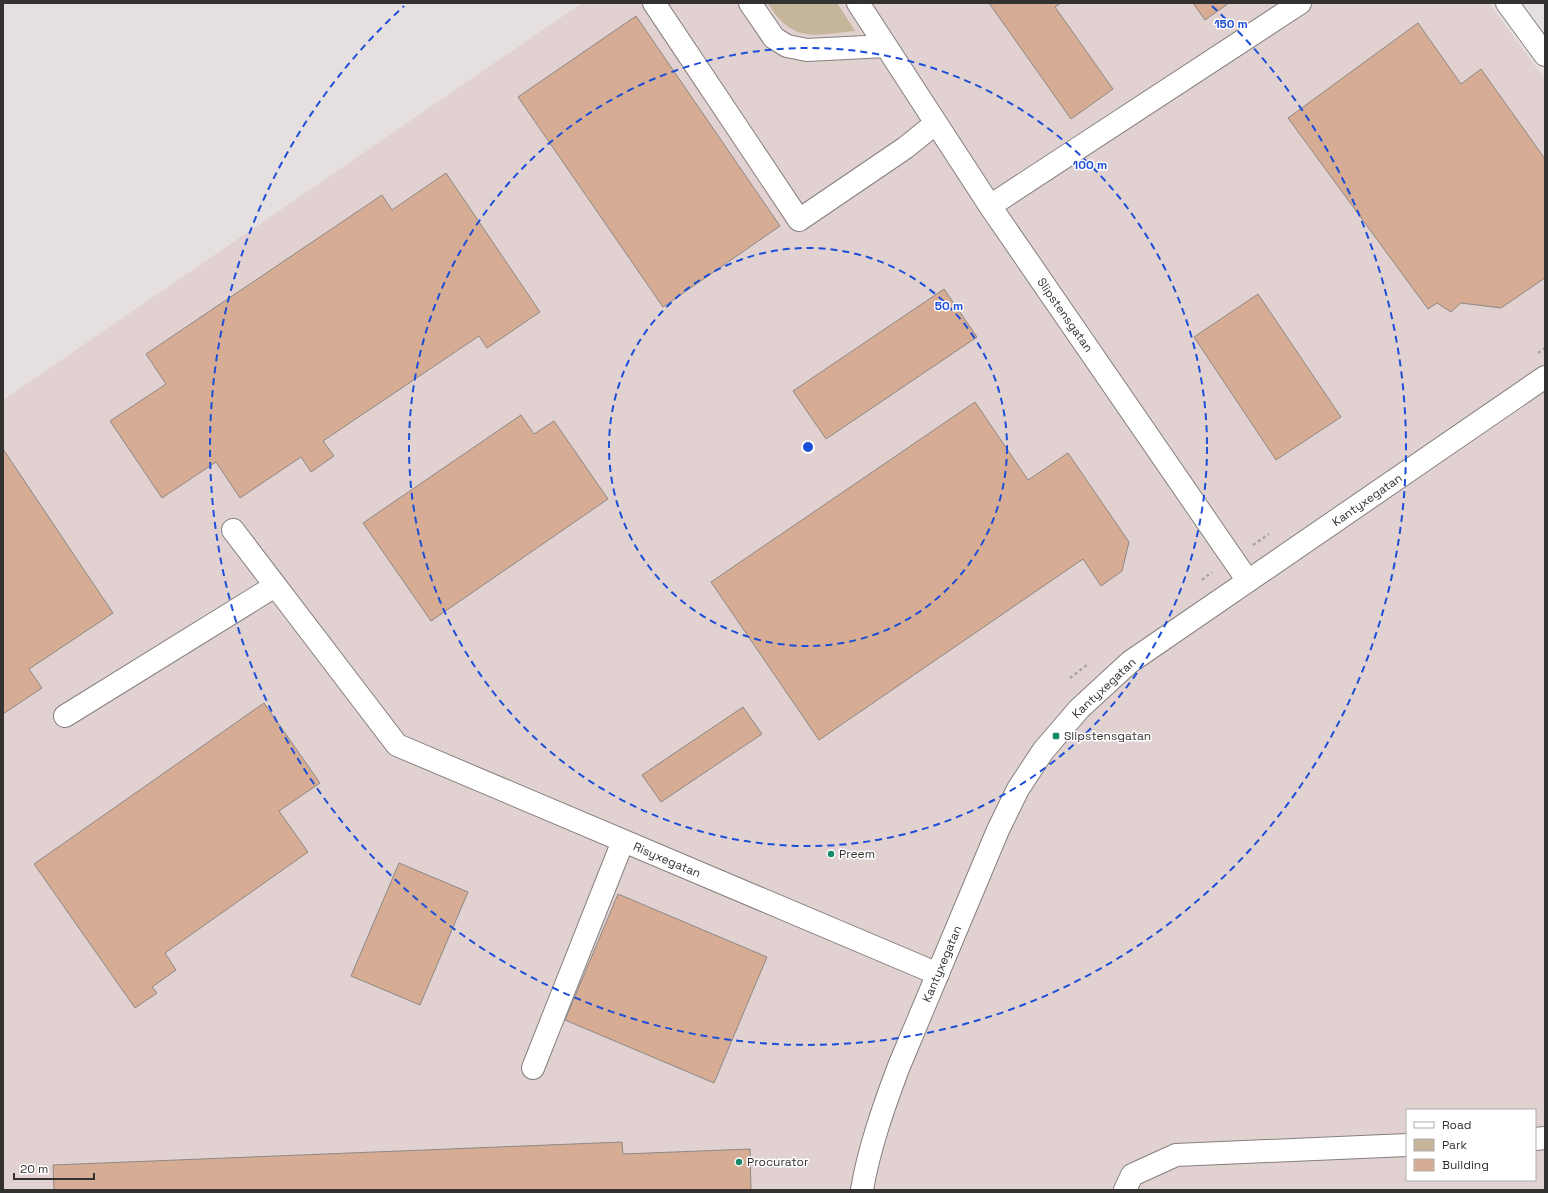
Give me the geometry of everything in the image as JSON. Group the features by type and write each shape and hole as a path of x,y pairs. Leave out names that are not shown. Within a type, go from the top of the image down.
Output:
{"street":[{"path":"654,3 799,220 905,148 936,123"},
{"path":"750,3 774,38 787,46 807,50 886,46"},
{"name":"Slipstensgatan","path":"858,3 990,206 1248,581"},
{"path":"990,206 1300,3"},
{"path":"1507,3 1545,55"},
{"name":"Kantyxegatan","path":"862,1190 865,1172 887,1098 938,974 998,830 1018,788 1043,751 1079,709 1130,662 1545,377"},
{"path":"66,716 275,586 233,530"},
{"name":"Risyxegatan","path":"275,586 397,745 938,974"},
{"path":"533,1068 623,841"},
{"path":"1124,1190 1132,1175 1176,1155 1406,1145"}],"shaded area":[{"path":"582,3 1489,3 1545,79 1545,1190 3,1190 3,400"}],"green space":[{"path":"768,3 837,3 855,31 816,35 796,31 786,25 777,16"}],"building":[{"path":"989,3 1061,3 1055,7 1113,89 1071,119"},
{"path":"1193,3 1229,3 1205,20"},
{"path":"636,16 780,226 663,307 518,97"},
{"path":"1418,23 1461,84 1481,69 1545,159 1545,278 1501,308 1461,303 1451,312 1437,303 1428,309 1288,118"},
{"path":"446,173 540,312 487,348 479,336 323,441 334,456 311,472 301,457 240,498 216,462 162,498 110,421 166,384 146,354 382,195 392,210"},
{"path":"944,289 977,337 826,439 793,391"},
{"path":"1258,294 1341,417 1276,460 1194,337"},
{"path":"975,402 1028,480 1068,453 1129,542 1122,571 1101,586 1083,559 819,740 711,582"},
{"path":"521,415 534,434 554,421 608,499 431,621 363,523"},
{"path":"3,449 113,613 29,669 42,688 3,714"},
{"path":"264,703 320,783 279,811 308,852 165,953 176,970 152,987 157,993 135,1008 34,864"},
{"path":"743,707 762,734 661,802 642,775"},
{"path":"399,863 468,892 420,1005 351,976"},
{"path":"618,894 767,957 714,1083 565,1020"},
{"path":"622,1142 623,1154 750,1149 751,1190 54,1190 53,1165"}],"place":[{"name":"Slipstensgatan","path":"1056,736"},
{"name":"Preem","path":"831,854"},
{"name":"Procurator","path":"739,1162"}]}
